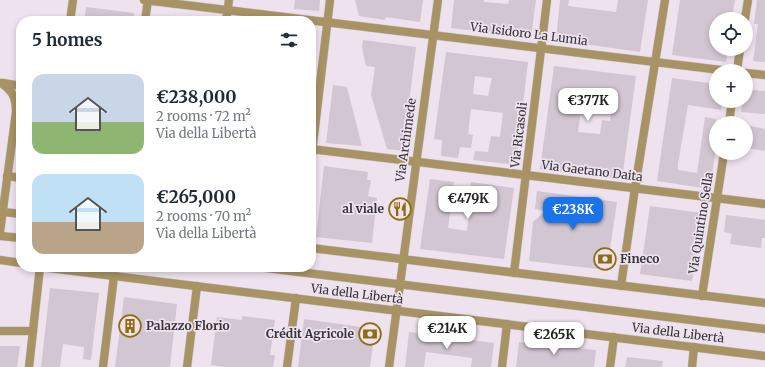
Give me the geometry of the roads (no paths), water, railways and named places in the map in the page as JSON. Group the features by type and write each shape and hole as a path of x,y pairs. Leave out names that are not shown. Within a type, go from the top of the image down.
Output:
{"street":[{"path":"71,16 73,0"},
{"name":"Via Isidoro La Lumia","path":"144,0 273,16"},
{"path":"146,16 148,0"},
{"path":"227,16 229,0"},
{"path":"316,115 330,0"},
{"name":"Via Archimede","path":"389,367 438,0"},
{"name":"Via Ricasoli","path":"514,273 547,0"},
{"path":"621,286 665,0"},
{"path":"746,12 748,0"},
{"name":"Via Isidoro La Lumia","path":"316,21 709,69"},
{"path":"753,74 765,76"},
{"path":"1,83 16,85"},
{"path":"1,83 9,89 16,104"},
{"path":"0,232 7,176 16,138"},
{"name":"Via Gaetano Daita","path":"316,149 765,204"},
{"name":"Via Quintino Sella","path":"702,296 723,160"},
{"path":"7,176 16,177"},
{"path":"3,212 16,213"},
{"path":"0,236 16,238"},
{"path":"316,249 765,303"},
{"path":"0,260 16,262"},
{"path":"29,367 39,272"},
{"name":"Via della Libertà","path":"81,272 765,356"},
{"name":"Via della Libertà","path":"300,272 765,329"},
{"path":"103,367 114,276"},
{"path":"187,367 197,286"},
{"path":"287,367 296,298"},
{"path":"502,367 507,324"},
{"path":"0,331 33,331"},
{"path":"610,367 614,337"},
{"path":"692,367 694,347"}],"place":[{"name":"al viale","path":"400,209"},
{"name":"Fineco","path":"605,259"},
{"name":"Palazzo Florio","path":"130,326"},
{"name":"Crédit Agricole","path":"370,334"}]}
